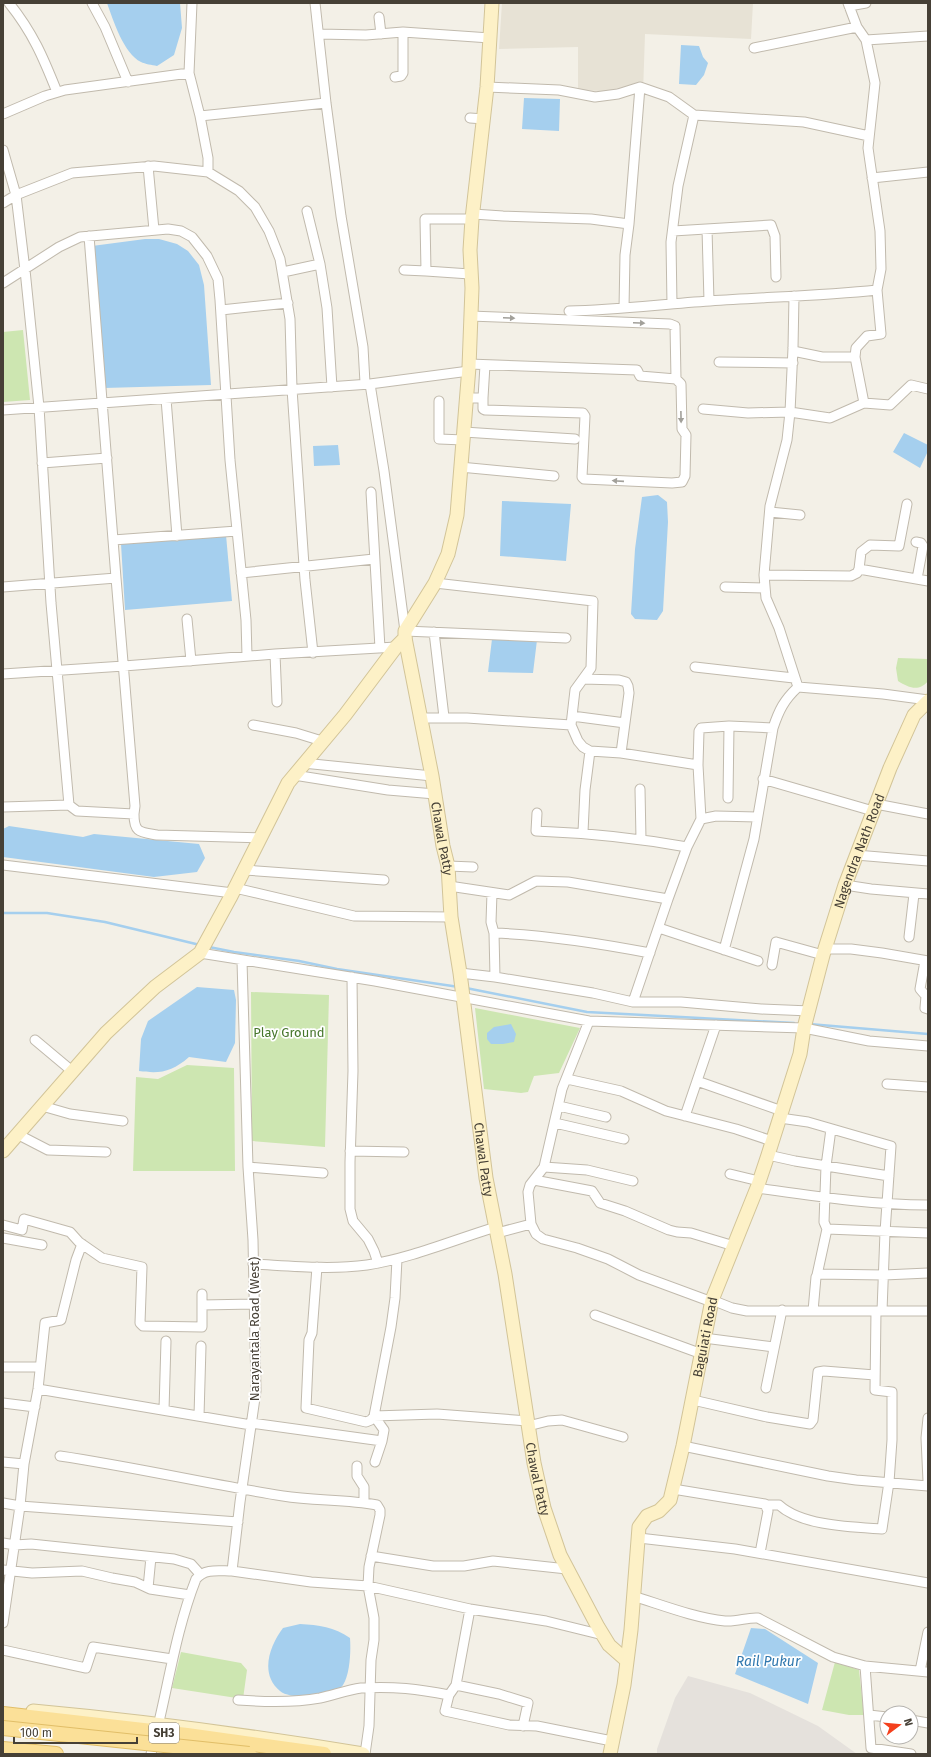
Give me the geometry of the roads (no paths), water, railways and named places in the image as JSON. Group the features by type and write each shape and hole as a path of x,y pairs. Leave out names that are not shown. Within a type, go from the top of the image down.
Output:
{"main road":[{"name":"SH3","path":"3,1714 158,1728 324,1754"},
{"path":"3,1728 249,1754"},
{"path":"185,1754 187,1732"},
{"path":"3,1737 162,1754"},
{"path":"3,1749 56,1754"}],"street":[{"path":"9,3 26,24 40,51 57,92"},
{"path":"92,3 105,27 128,82"},
{"path":"192,3 189,74 200,116 208,158 208,172"},
{"path":"315,3 341,216 363,347 367,384 384,471 402,639"},
{"path":"3,1151 106,1034 155,987 200,953 261,838 288,783 345,715 402,639 435,582 448,554 457,515 460,467 464,436 469,368 472,288 470,274 472,216 484,119 492,3"},
{"path":"864,403 855,357 856,348 867,336 880,334 877,290 881,269 880,230 868,148 868,136 875,83 866,40 856,27 849,4 866,3"},
{"path":"380,17 381,34"},
{"path":"754,48 856,27"},
{"path":"319,34 366,35 403,32 490,38"},
{"path":"395,77 401,76 402,73 403,32"},
{"path":"866,40 928,36"},
{"path":"3,114 57,92 189,74"},
{"path":"487,87 559,90 595,96 618,94 640,87 669,96 694,115 804,122 868,136"},
{"path":"624,308 625,255 629,224 640,87"},
{"path":"200,116 326,103"},
{"path":"672,304 672,231 678,186 694,115"},
{"path":"470,118 484,119"},
{"path":"3,150 16,195 25,270 38,407 50,583 69,805"},
{"path":"148,166 154,230"},
{"path":"3,203 16,195 72,173 148,166 208,172 239,192 255,207 269,231 280,259 288,303 290,319 292,389 304,566 313,653"},
{"path":"872,178 928,172"},
{"path":"307,210 320,264 327,308 332,387"},
{"path":"426,271 425,219 503,216 591,219 629,224"},
{"path":"672,231 771,225 775,236 776,277"},
{"path":"3,283 59,247 80,237 168,229 181,231 192,237 207,256 218,279 227,395 230,460 247,656"},
{"path":"707,229 709,301"},
{"path":"90,236 135,806 134,824 137,830 143,833 157,835 261,838"},
{"path":"283,272 320,264"},
{"path":"404,270 470,274"},
{"path":"569,311 877,290"},
{"path":"794,296 793,363 790,412 786,440 770,512 764,588 766,598 779,628 796,683"},
{"path":"221,310 288,303"},
{"path":"470,316 670,324 675,326 676,379"},
{"path":"793,351 822,356 855,357"},
{"path":"719,362 793,363"},
{"path":"3,410 367,384 485,365 637,370 640,376 676,379 681,384 682,429 686,435 685,476 682,482 672,483 584,479 582,477 584,414 485,410 483,409 485,365"},
{"path":"703,409 748,413 790,412 830,418 864,403 890,405 911,385 928,389"},
{"path":"467,398 483,398"},
{"path":"166,399 177,536"},
{"path":"439,401 439,439 464,436 575,439"},
{"path":"42,463 107,458"},
{"path":"460,467 554,476"},
{"path":"371,492 380,648"},
{"path":"764,575 851,576 859,569 861,552 870,544 899,546 907,504"},
{"path":"770,512 800,515"},
{"path":"113,540 237,531"},
{"path":"916,542 921,543 923,546 917,579"},
{"path":"241,573 374,559"},
{"path":"859,569 928,581"},
{"path":"3,587 116,578"},
{"path":"435,582 593,601 591,668 576,690 571,720 578,740 583,747 590,751 621,753 698,765"},
{"path":"725,587 764,588"},
{"path":"187,619 191,661"},
{"path":"434,632 444,717"},
{"path":"3,674 57,669 124,666 275,654 380,648 402,639 434,632 566,638"},
{"name":"Chawal Patty","path":"402,639 432,776 442,846 448,866 451,917 463,997 486,1178 505,1274 534,1463 544,1508 560,1555 603,1635 610,1645 626,1660"},
{"path":"275,654 277,702"},
{"path":"694,667 796,683 928,700"},
{"path":"583,679 619,680 626,682 629,693 621,753"},
{"path":"724,950 754,839 763,779 773,728 778,712 796,683"},
{"name":"Nagendra Nath Road","path":"810,1011 824,952 856,855 890,768 914,715 928,700"},
{"path":"419,718 444,717 571,720 626,723"},
{"path":"253,725 296,733 322,741"},
{"path":"634,1002 687,847 701,819 698,765 699,729 704,727 729,726 773,728"},
{"path":"728,798 729,726"},
{"path":"583,832 585,790 590,751"},
{"path":"304,763 432,776"},
{"path":"294,776 388,790 435,794"},
{"path":"763,779 875,807 928,814"},
{"path":"640,789 641,839"},
{"path":"3,807 69,805 77,811 134,814"},
{"path":"537,813 536,831 583,832 641,839 687,847"},
{"path":"701,819 716,816 757,816"},
{"path":"856,855 928,862"},
{"path":"3,865 234,890 354,916 451,917"},
{"path":"448,866 473,867"},
{"path":"244,870 384,880"},
{"path":"449,886 509,895 536,881 568,882 668,899"},
{"path":"845,885 914,894 928,894"},
{"path":"492,893 491,922 494,933 496,977"},
{"path":"909,937 914,894"},
{"path":"659,928 758,961"},
{"path":"494,933 569,939 650,953"},
{"path":"772,965 776,942 824,952 851,949 882,952 926,961 920,989 926,996 925,1008 928,1009"},
{"path":"200,953 242,961 352,977 589,1021 804,1028 869,1042 928,1046"},
{"name":"Narayantala Road (West)","path":"232,1571 256,1391 242,961"},
{"path":"460,976 496,977 593,993 634,1002 681,1002 761,1009 810,1011"},
{"path":"352,977 354,1071 350,1151 350,1209 353,1221 368,1239 378,1263"},
{"name":"Baguiati Road","path":"603,1754 626,1660 631,1630 639,1527 647,1516 659,1511 670,1500 684,1446 712,1301 768,1155 800,1054 804,1028 810,1011"},
{"path":"589,1021 562,1089 544,1167 530,1185 528,1192 531,1224 536,1234 543,1239 596,1254 646,1278 732,1308 747,1311 928,1311"},
{"path":"686,1116 716,1025"},
{"path":"35,1040 72,1071"},
{"path":"567,1079 621,1091 655,1106 772,1141"},
{"path":"673,1489 761,1502 766,1505 780,1506 788,1513 826,1524 882,1529 889,1482 892,1440 892,1392 875,1390 879,1312 884,1275 885,1232 891,1146 781,1115 697,1081"},
{"path":"887,1084 928,1087"},
{"path":"42,1106 70,1114 124,1121"},
{"path":"559,1106 606,1117"},
{"path":"555,1123 624,1138"},
{"path":"813,1311 817,1275 827,1229 824,1222 826,1166 831,1129"},
{"path":"17,1134 48,1150 106,1152"},
{"path":"350,1151 404,1152"},
{"path":"768,1155 889,1176"},
{"path":"248,1167 323,1173"},
{"path":"544,1167 587,1170 633,1181"},
{"path":"730,1174 758,1184 825,1198 888,1204 928,1205"},
{"path":"534,1180 592,1190 600,1203 625,1211 669,1230 691,1233 734,1246"},
{"path":"3,1225 22,1230 24,1220 70,1232 82,1244 102,1258 142,1267 141,1325 202,1327 202,1294"},
{"path":"253,1264 342,1267 378,1263 428,1251 496,1230 531,1224"},
{"path":"827,1229 928,1233"},
{"path":"3,1238 42,1245"},
{"path":"3,1623 7,1571 15,1545 24,1464 38,1389 46,1323 61,1320 76,1260 82,1244"},
{"path":"317,1267 312,1333 309,1340 306,1408 366,1422 371,1420 374,1416 391,1327 395,1298 396,1259"},
{"path":"817,1275 884,1275 928,1273"},
{"path":"202,1305 254,1304"},
{"path":"766,1388 782,1310"},
{"path":"595,1315 702,1354"},
{"path":"704,1338 774,1347"},
{"path":"164,1410 166,1341"},
{"path":"199,1416 200,1346"},
{"path":"3,1368 40,1367"},
{"path":"693,1400 810,1424 813,1420 818,1372 824,1371 875,1375"},
{"path":"38,1389 251,1424 382,1441"},
{"path":"3,1403 34,1407"},
{"path":"374,1416 437,1414 528,1424 562,1420 623,1436"},
{"path":"374,1416 384,1430 375,1462"},
{"path":"928,1418 926,1438 928,1482"},
{"path":"684,1446 828,1476 928,1486"},
{"path":"60,1456 311,1499 377,1505 380,1510 371,1556 368,1586 374,1618 374,1640 371,1660 369,1726 364,1754 275,1739 187,1732"},
{"path":"3,1462 24,1464"},
{"path":"356,1466 357,1476 364,1487 364,1503"},
{"path":"3,1503 20,1506 238,1522"},
{"path":"760,1553 768,1511 766,1505"},
{"path":"639,1538 760,1553 788,1560 928,1583"},
{"path":"3,1543 15,1545 31,1544 151,1556 184,1561 191,1564 200,1574"},
{"path":"148,1588 151,1556"},
{"path":"371,1556 433,1566 464,1566 493,1560 567,1569"},
{"path":"7,1571 52,1573 82,1571 135,1582 148,1588 190,1595"},
{"path":"151,1754 158,1728 172,1659 190,1595 196,1579 200,1574 208,1571 232,1571 310,1582 368,1586 470,1609 546,1621 603,1635"},
{"path":"633,1596 713,1619 735,1621 754,1617 758,1618 833,1657 865,1666 924,1672 928,1632"},
{"path":"470,1609 456,1685 449,1694 446,1711 508,1725 537,1726 607,1740"},
{"path":"3,1650 86,1668 93,1647 172,1659"},
{"name":"Baguiati Road","path":"610,1754 624,1685 626,1660"},
{"path":"865,1666 871,1748 911,1754"},
{"path":"456,1685 499,1694 528,1703 523,1726"},
{"path":"238,1700 283,1702 319,1698 352,1690 402,1687 449,1694"},
{"path":"3,1708 158,1728"},
{"path":"869,1715 879,1716"}],"water":[{"path":"107,3 180,3 182,28 174,55 157,66 143,63 135,58 124,44"},
{"path":"681,45 699,46 703,57 708,63 704,75 696,85 679,84"},
{"path":"524,98 560,99 559,131 522,129"},
{"path":"145,239 159,239 177,244 188,251 199,265 204,285 211,385 104,388 92,246"},
{"path":"904,433 928,445 928,451 920,468 893,452"},
{"path":"338,445 340,465 314,466 313,446"},
{"path":"658,495 667,502 668,522 663,611 657,620 635,619 631,614 635,549 642,497"},
{"path":"502,501 571,504 566,561 500,556"},
{"path":"226,535 232,601 125,610 121,544"},
{"path":"492,639 537,640 533,673 488,672"},
{"path":"9,826 83,837 94,834 199,844 205,858 197,872 154,877 3,857 3,829"},
{"path":"197,987 234,990 236,1000 235,1043 226,1062 189,1057 177,1066 166,1071 139,1071 141,1039 148,1021"},
{"path":"511,1024 516,1034 514,1042 491,1044 487,1039 487,1033 494,1027"},
{"path":"300,1624 326,1627 338,1631 350,1638 349,1669 343,1685 332,1693 312,1696 284,1694 274,1684 270,1676 268,1668 269,1660 278,1635 283,1628"},
{"name":"Rail Pukur","path":"751,1628 765,1629 818,1663 808,1704 735,1674"}],"waterway":[{"path":"3,913 47,913 105,922 200,945"},
{"path":"209,947 299,961 337,969 459,987"},
{"path":"466,988 587,1012 794,1023"},
{"path":"809,1024 928,1034"}],"park label":[{"name":"Play Ground","path":"289,1032"}]}
